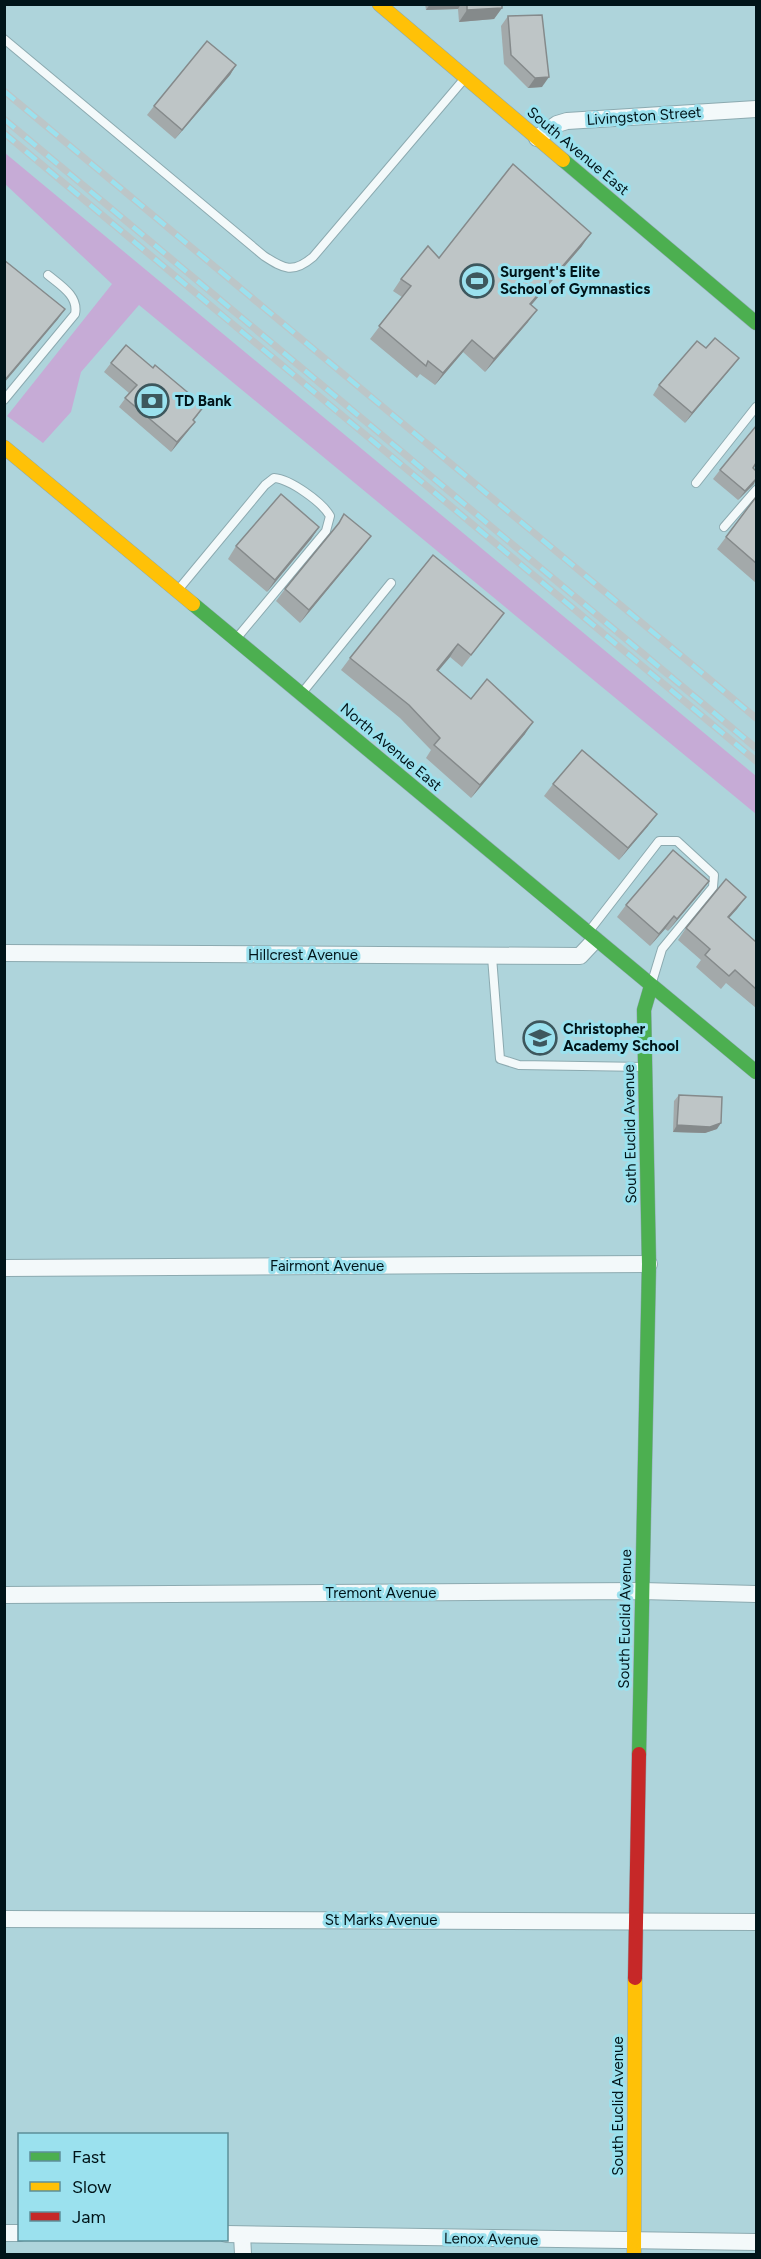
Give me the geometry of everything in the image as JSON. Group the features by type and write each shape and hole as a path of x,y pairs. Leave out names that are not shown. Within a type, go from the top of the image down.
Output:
{"main road":[{"name":"South Avenue East","path":"379,4 537,138 754,316"},
{"name":"North Avenue East","path":"4,447 756,1072"},
{"name":"South Euclid Avenue","path":"634,2248 635,1922 649,1263 644,1010 651,986"}],"street":[{"name":"Livingston Street","path":"537,138 557,124 567,121 756,109"},
{"name":"Hillcrest Avenue","path":"4,953 580,956 591,936"},
{"name":"Fairmont Avenue","path":"4,1268 649,1263"},
{"name":"Tremont Avenue","path":"4,1595 642,1592 756,1594"},
{"name":"St Marks Avenue","path":"4,1919 756,1922"},
{"name":"Lenox Avenue","path":"234,2234 634,2248 756,2242"},
{"path":"234,2234 243,2254"}],"lane":[{"path":"4,39 264,256 285,268 296,269 314,257 466,78"},
{"path":"4,400 75,314 73,298 48,275"},
{"path":"696,483 756,407"},
{"path":"178,591 265,485 274,478 292,484 326,510 330,516 326,531 236,639"},
{"path":"724,527 756,490"},
{"path":"302,694 391,583"},
{"path":"591,936 658,841 677,841 714,875 713,887 662,949 651,986"},
{"path":"492,957 500,1059 519,1065 646,1067"}],"shaded area":[{"path":"5,153 756,776 756,814 139,305 81,372 71,412 43,443 7,416 112,284 5,184"}],"building":[{"path":"467,4 502,4 502,8 467,10"},
{"path":"542,15 549,77 535,78 511,55 508,16"},
{"path":"207,41 236,65 182,130 154,106"},
{"name":"Surgent's Elite School of Gymnastics","path":"513,164 591,233 530,304 537,310 494,359 472,340 443,373 428,361 426,366 379,326 411,286 401,279 428,246 439,258"},
{"path":"4,260 65,309 4,381"},
{"path":"715,338 739,358 692,413 659,385 697,341 706,348"},
{"name":"TD Bank","path":"126,345 153,368 155,365 204,406 193,420 195,422 177,442 125,398 137,385 111,363"},
{"path":"756,426 756,463 753,468 756,471 756,479 745,491 720,470"},
{"path":"281,494 319,527 275,580 236,546"},
{"path":"756,497 756,563 726,537"},
{"path":"344,514 371,536 309,610 285,589"},
{"path":"433,555 504,613 471,655 458,644 437,670 471,699 487,679 533,722 480,785 434,745 440,738 409,705 350,658"},
{"path":"582,750 657,814 628,848 553,784"},
{"path":"673,850 709,881 677,919 674,916 659,934 626,905"},
{"path":"726,879 746,897 728,917 756,942 756,989 735,970 729,976 705,955 710,949 686,928"},
{"path":"679,1095 722,1097 721,1123 710,1127 677,1125"}],"railway":[{"path":"4,91 756,718"},
{"path":"4,119 756,748"},
{"path":"4,133 756,761"}],"traffic: fast":[{"path":"563,160 756,323"},
{"path":"193,604 756,1072"},
{"path":"639,1754 649,1264 644,1010 651,986"}],"traffic: slow":[{"path":"379,4 563,160"},
{"path":"4,447 193,604"},
{"path":"634,2254 635,1978"}],"traffic: jam":[{"path":"635,1978 639,1754"}],"place":[{"name":"Surgent's Elite School of Gymnastics","path":"477,281"},
{"name":"TD Bank","path":"152,401"},
{"name":"Christopher Academy School","path":"540,1038"}]}
